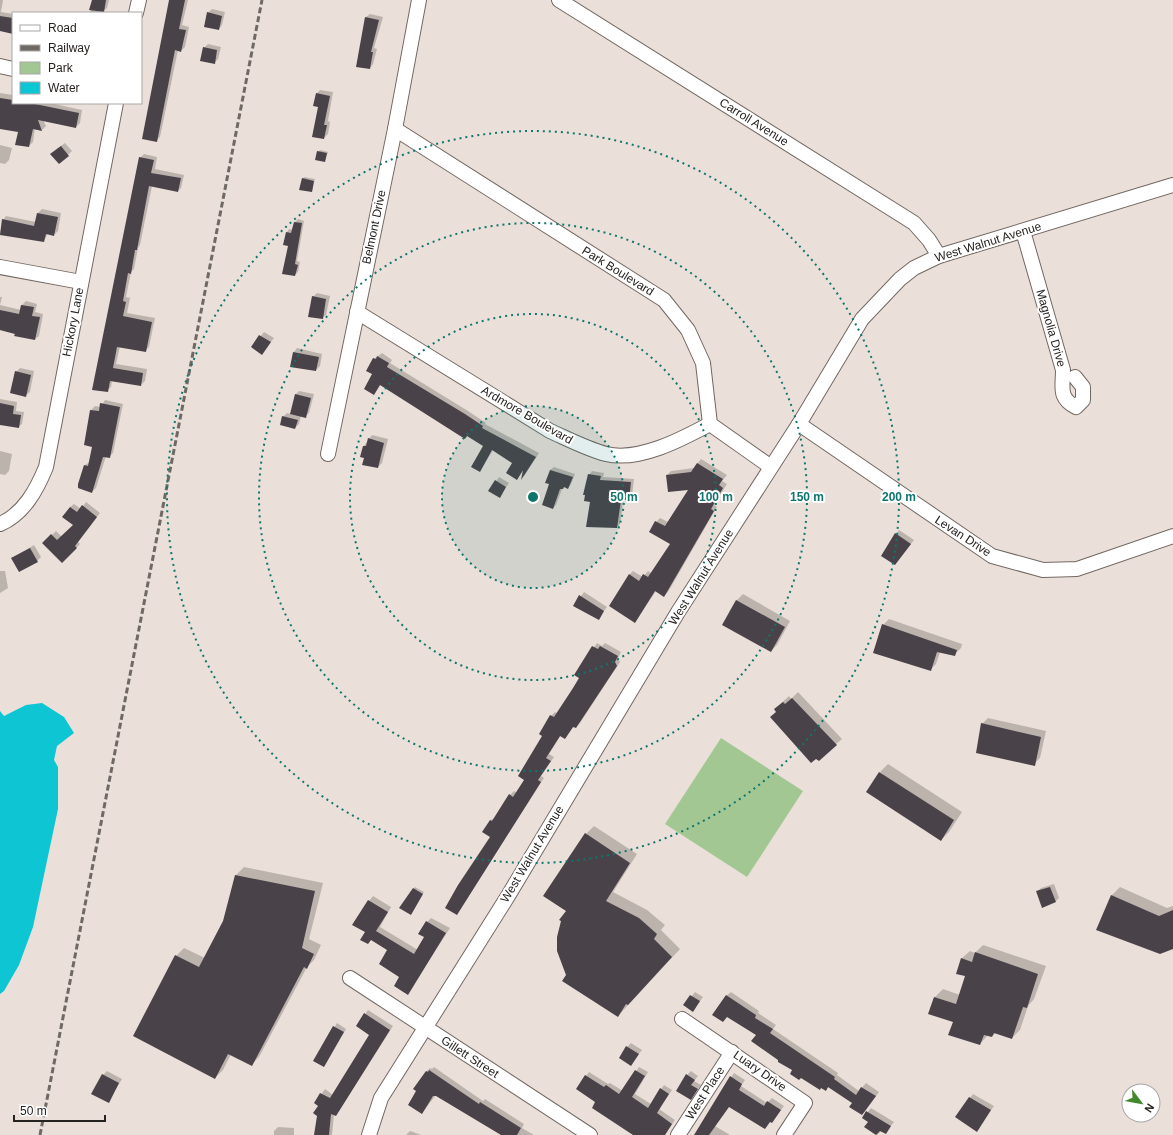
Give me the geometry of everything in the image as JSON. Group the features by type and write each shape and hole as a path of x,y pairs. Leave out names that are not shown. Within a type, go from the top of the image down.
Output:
{"street":[{"path":"136,12 138,0"},
{"name":"Belmont Drive","path":"328,454 395,129 419,0"},
{"name":"Carroll Avenue","path":"559,0 914,222 929,240 939,256"},
{"path":"0,66 12,69"},
{"name":"Hickory Lane","path":"0,524 6,522 24,507 37,489 46,467 80,282 116,104"},
{"name":"Park Boulevard","path":"395,129 664,300 688,330 703,363 710,424"},
{"name":"West Walnut Avenue","path":"369,1135 381,1098 508,896 678,612 799,424 862,319 900,279 914,268 939,256 1173,185"},
{"name":"Magnolia Drive","path":"1024,231 1063,370 1062,393 1067,403 1076,407 1083,400 1084,387 1075,377"},
{"path":"0,267 80,282"},
{"name":"Ardmore Boulevard","path":"357,312 550,431 581,446 608,455 635,454 674,443 710,424"},
{"path":"710,424 771,467"},
{"name":"Levan Drive","path":"799,424 992,556 1043,570 1077,569 1173,536"},
{"name":"Gillett Street","path":"350,978 590,1135"},
{"name":"Luary Drive","path":"682,1019 805,1103 784,1135"},
{"name":"West Place","path":"678,1135 732,1052"}],"green space":[{"path":"721,738 803,791 747,877 665,824"}],"water":[{"path":"42,703 64,717 74,733 57,746 54,760 58,767 58,809 33,927 19,965 4,991 0,994 0,711 4,716 26,705"}],"building":[{"path":"92,0 106,0 104,12 89,10"},
{"path":"169,0 185,0 179,29 186,30 181,52 175,50 157,142 142,139"},
{"path":"207,12 222,16 219,30 204,27"},
{"path":"0,16 12,18 12,34 0,31"},
{"path":"365,17 379,20 371,52 373,52 370,69 356,67"},
{"path":"203,47 217,50 215,64 200,61"},
{"path":"316,93 330,96 324,125 327,125 324,139 312,137 318,107 313,106"},
{"path":"0,98 12,100 12,104 35,104 79,113 76,128 38,120 42,131 33,129 29,147 15,145 18,132 0,129"},
{"path":"61,146 69,156 59,164 50,154"},
{"path":"317,151 327,153 325,162 315,160"},
{"path":"139,157 154,160 151,173 181,178 178,192 149,186 137,250 135,250 131,274 128,273 123,301 126,302 123,316 152,322 146,352 117,347 113,368 143,373 141,386 110,381 108,392 92,390"},
{"path":"302,178 314,181 312,192 299,190"},
{"path":"37,213 58,217 54,236 46,234 44,242 0,235 2,219 34,226"},
{"path":"294,222 302,223 295,264 298,265 295,276 282,274 288,246 283,245 286,232 291,233"},
{"path":"312,296 326,299 323,319 308,317"},
{"path":"21,305 34,307 32,316 40,317 35,340 14,336 15,334 0,330 0,310 19,314"},
{"path":"259,335 271,342 262,355 251,347"},
{"path":"293,352 319,357 316,371 290,367"},
{"path":"377,356 389,363 387,367 465,414 483,426 482,428 536,457 521,480 523,470 517,480 506,473 512,463 492,450 480,472 471,467 483,446 467,436 465,439 380,385 374,395 364,389 372,374 366,371 373,358 376,359"},
{"path":"15,371 31,375 26,397 10,393"},
{"path":"295,394 311,398 306,418 290,414"},
{"path":"0,403 14,406 13,414 21,415 19,428 0,425"},
{"path":"100,403 120,407 110,458 103,457 92,493 78,488 78,484 84,465 88,466 92,447 84,445 90,410 99,411"},
{"path":"282,416 298,420 295,429 280,425"},
{"path":"368,438 384,443 378,468 362,465 364,458 360,457 363,446 366,446"},
{"path":"697,463 723,479 719,485 723,488 711,509 714,511 664,597 655,591 635,623 609,606 629,574 639,581 643,574 648,577 670,544 649,532 655,521 665,526 688,490 668,492 666,475 691,472"},
{"path":"550,470 573,477 568,489 564,487 563,489 560,489 553,509 542,505 549,484 545,483"},
{"path":"588,474 601,476 600,480 631,482 629,500 621,500 617,528 586,527 590,502 584,501 585,495 583,495"},
{"path":"495,480 506,487 500,498 488,491"},
{"path":"82,505 97,517 75,546 77,548 62,563 42,543 51,534 57,540 73,525 62,517 70,507 77,512"},
{"path":"895,533 911,544 895,565 881,556"},
{"path":"30,548 38,562 19,572 11,558"},
{"path":"579,595 604,611 599,620 573,606"},
{"path":"736,600 785,627 771,652 722,625"},
{"path":"882,624 957,650 955,656 937,652 931,671 873,653"},
{"path":"592,646 598,649 600,646 618,656 615,662 617,666 576,728 573,727 565,739 560,736 546,758 551,761 538,780 541,782 457,915 445,908 458,885 490,837 482,832 490,820 492,821 509,794 513,797 524,780 518,776 542,736 539,734 550,715 554,717 573,688 579,678 574,675"},
{"path":"792,698 837,745 819,761 816,759 811,763 770,717 776,712 774,709 783,702 785,704"},
{"path":"981,723 1041,737 1035,766 976,753"},
{"path":"879,772 954,820 941,841 866,792"},
{"path":"585,833 630,863 606,901 639,918 657,934 654,939 672,957 628,1005 626,1004 618,1017 562,981 566,975 557,951 557,937 561,921 559,920 566,911 543,896"},
{"path":"235,875 315,891 302,948 314,954 307,969 304,967 252,1066 228,1054 215,1079 133,1036 175,955 199,967 223,921"},
{"path":"1050,887 1056,902 1042,908 1036,891"},
{"path":"413,888 423,894 411,915 399,908"},
{"path":"1111,895 1159,916 1173,910 1173,949 1160,954 1096,930"},
{"path":"368,900 388,912 376,931 414,954 424,937 418,934 426,921 446,933 408,995 394,986 399,977 379,964 387,950 371,940 368,944 360,940 365,932 352,925"},
{"path":"975,952 1038,974 1027,1008 1023,1007 1012,1039 994,1033 992,1037 984,1035 980,1045 948,1035 953,1022 928,1014 934,997 956,1004 965,976 956,974 961,958 972,962"},
{"path":"690,995 700,1001 693,1012 683,1005"},
{"path":"726,995 756,1015 755,1018 773,1029 770,1033 835,1077 834,1079 856,1095 861,1087 876,1096 862,1115 849,1107 852,1103 828,1087 826,1091 821,1088 820,1090 801,1078 799,1080 790,1074 792,1070 778,1062 778,1060 751,1041 756,1035 727,1017 723,1022 712,1015"},
{"path":"364,1013 390,1030 336,1116 331,1114 329,1135 314,1135 317,1116 313,1113 318,1106 314,1103 320,1093 330,1098 369,1035 356,1026"},
{"path":"333,1026 344,1032 324,1067 313,1061"},
{"path":"626,1046 639,1054 631,1066 619,1058"},
{"path":"429,1070 479,1104 480,1102 521,1128 517,1135 501,1135 436,1096 433,1096 422,1114 408,1105 416,1091 413,1089 426,1071 428,1072"},
{"path":"635,1070 645,1076 632,1097 648,1108 660,1088 669,1094 657,1113 672,1124 665,1135 633,1135 592,1108 595,1102 576,1089 585,1075 604,1087 606,1085 619,1094"},
{"path":"102,1074 119,1083 109,1103 91,1094"},
{"path":"686,1074 695,1080 691,1085 698,1089 691,1100 676,1091"},
{"path":"730,1076 742,1084 739,1090 764,1106 767,1101 781,1110 772,1123 770,1122 765,1129 729,1107 709,1135 694,1135"},
{"path":"969,1097 991,1110 977,1132 955,1117"},
{"path":"866,1111 891,1126 886,1134 880,1131 876,1135 864,1127 868,1122 862,1118"}],"railway":[{"path":"40,1135 262,0"}]}
